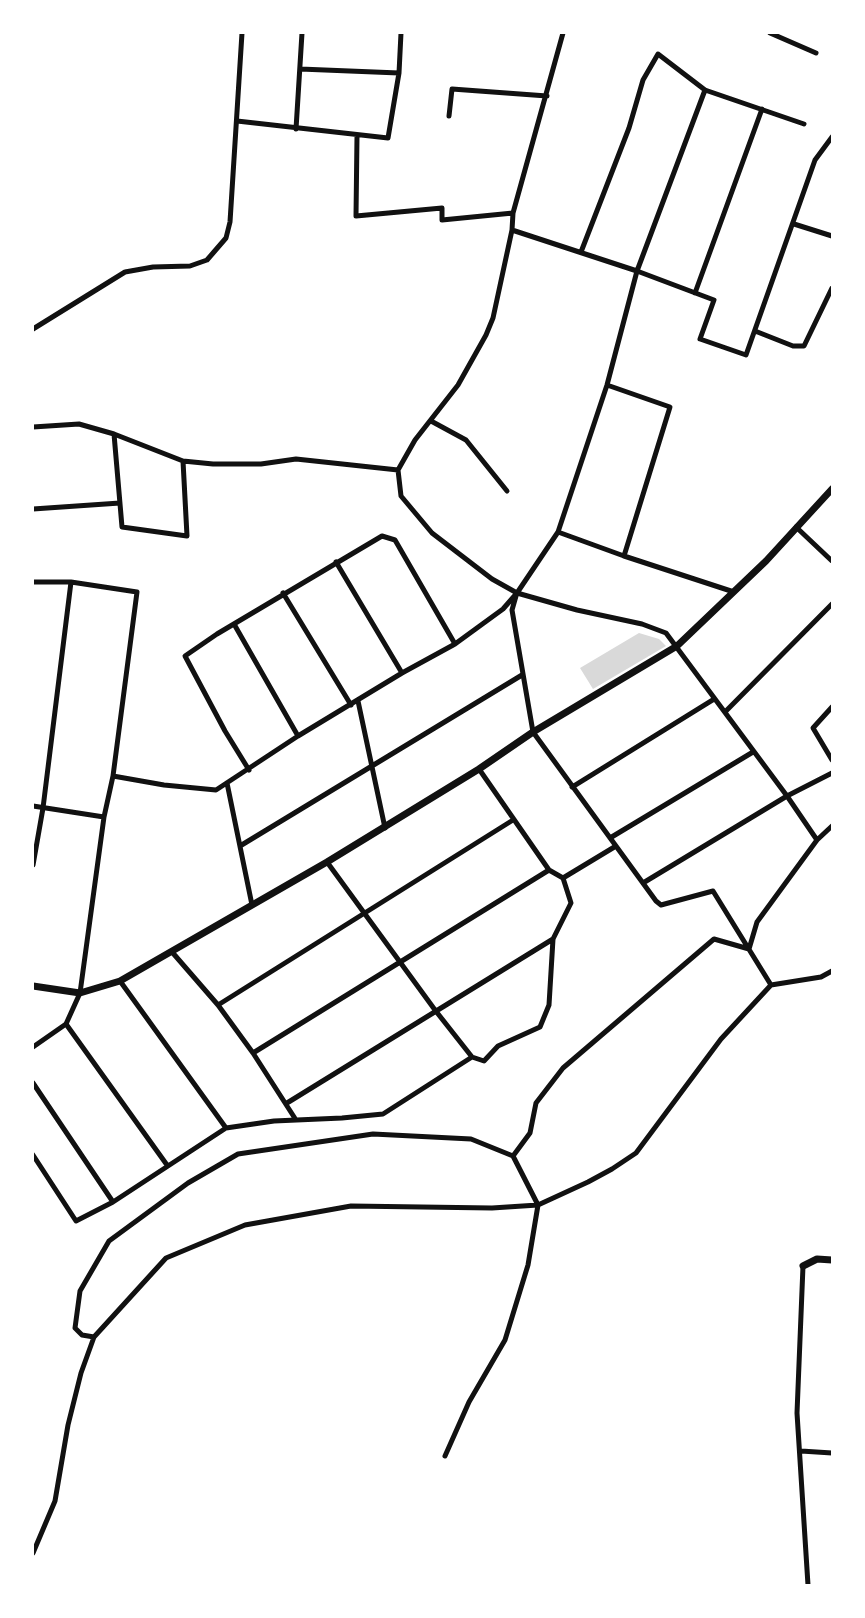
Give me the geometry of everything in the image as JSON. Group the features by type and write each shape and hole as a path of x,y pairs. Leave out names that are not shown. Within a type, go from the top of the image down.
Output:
{"street":[{"path":"33,329 125,272 153,267 190,266 207,260 226,238 230,222 242,33"},
{"path":"296,129 302,33"},
{"path":"237,122 388,138 399,73 401,33"},
{"path":"563,33 513,213 512,230 493,318 458,385 416,440 398,470 401,496 432,533 492,579 516,592 577,610 642,624 666,633 817,840"},
{"path":"770,33 816,53"},
{"path":"581,252 629,128 643,80 658,54 705,90 804,124"},
{"path":"300,69 399,73"},
{"path":"449,116 452,89 547,96"},
{"path":"113,776 164,785 216,790 298,736 454,644 498,613 516,592 558,532 607,385 637,271 705,90"},
{"path":"695,293 762,109"},
{"path":"357,136 356,216 442,208 442,220 513,213"},
{"path":"512,230 637,271 714,300 700,339 746,355 815,160 832,137"},
{"path":"794,224 832,236"},
{"path":"755,331 793,346 804,346 832,288"},
{"path":"607,385 670,407 624,556"},
{"path":"431,421 466,440 507,491"},
{"path":"33,428 79,424 114,434 183,461 213,464 261,464 296,459 398,470"},
{"path":"114,434 122,527 187,536 183,461"},
{"path":"33,986 80,993 120,981 385,828 533,732 677,646 734,592 832,489"},
{"path":"33,509 120,503"},
{"path":"796,527 832,561"},
{"path":"558,532 734,592"},
{"path":"249,770 225,731 185,656 283,593 382,536 394,540 454,644"},
{"path":"336,562 402,673"},
{"path":"33,582 71,582 137,592 113,776 104,817 80,993 66,1024 33,1047"},
{"path":"33,865 71,582"},
{"path":"516,592 512,610 533,732 661,905 712,891 771,985"},
{"path":"283,593 351,705"},
{"path":"725,712 832,604"},
{"path":"234,624 298,736"},
{"path":"240,846 522,675"},
{"path":"572,787 714,699"},
{"path":"358,701 385,828"},
{"path":"832,707 813,728 832,760"},
{"path":"610,838 753,752"},
{"path":"327,862 472,1057 484,1061 498,1046 542,1025 549,1005 553,939 571,903 563,878 549,870 479,769"},
{"path":"643,883 787,796 832,773"},
{"path":"228,783 252,905"},
{"path":"33,806 104,817"},
{"path":"218,1005 513,820"},
{"path":"748,949 757,922 817,840 832,826"},
{"path":"563,878 616,846"},
{"path":"253,1053 549,870"},
{"path":"287,1103 553,939"},
{"path":"513,1156 530,1132 536,1103 563,1068 714,939 748,949"},
{"path":"172,952 218,1005 287,1103 296,1120"},
{"path":"33,1553 55,1501 68,1425 81,1373 94,1337 166,1258 245,1225 351,1206 492,1208 538,1205 596,1178 636,1153 721,1039 771,985 821,977 832,971"},
{"path":"120,981 226,1128"},
{"path":"66,1024 168,1165"},
{"path":"33,1155 76,1221 113,1202 226,1128 248,1124 383,1114 472,1057"},
{"path":"33,1083 113,1202"},
{"path":"94,1337 82,1335 75,1328 80,1291 110,1241 188,1183 238,1154 373,1134 471,1139 513,1156 538,1205 528,1265 505,1340 469,1401 446,1456"},
{"path":"808,1585 797,1413 803,1266 817,1259 832,1260"},
{"path":"801,1451 832,1453"}],"shaded area":[{"path":"639,633 659,639 666,646 593,689 580,668"}]}
